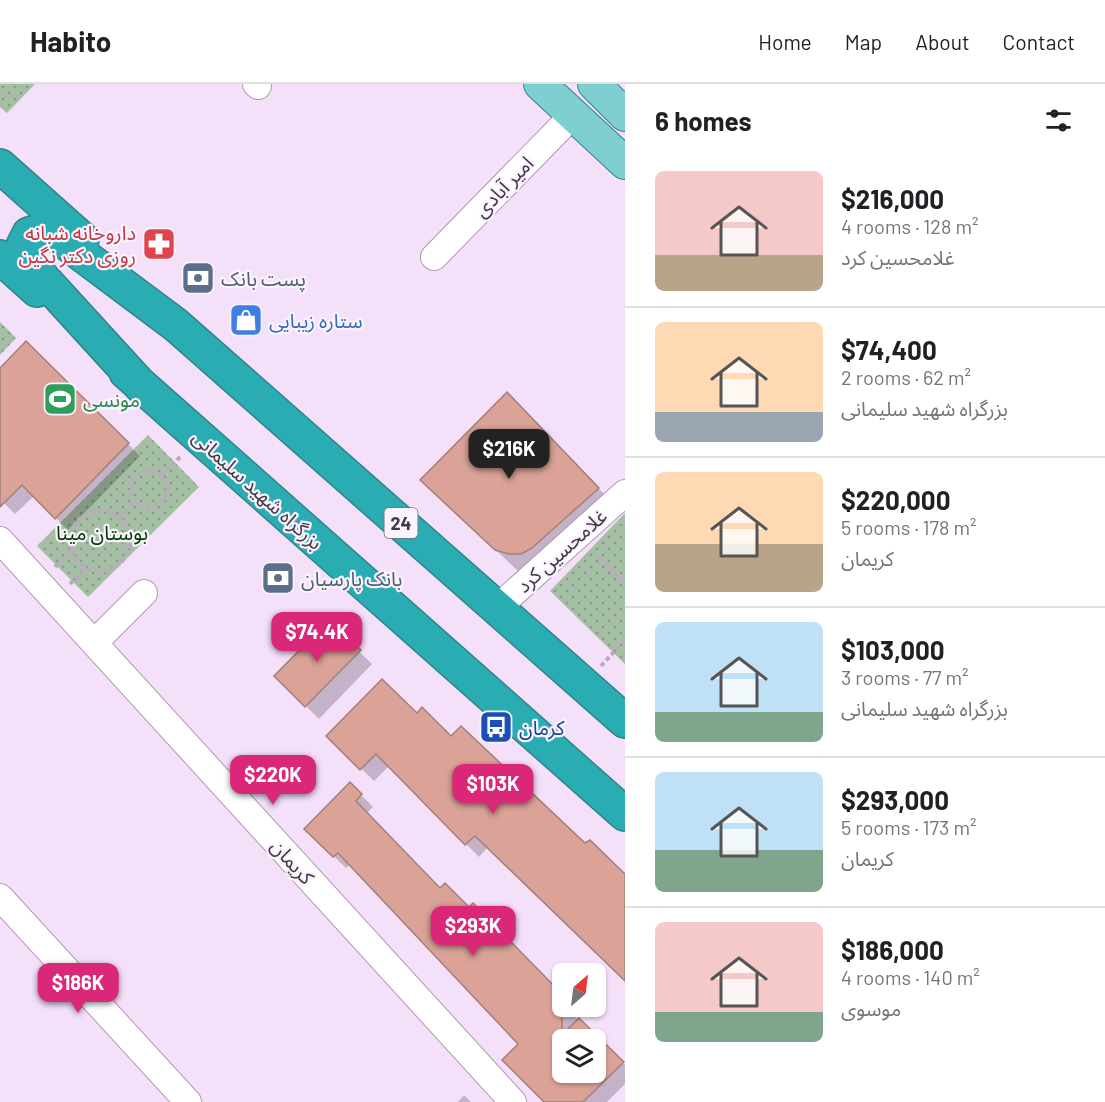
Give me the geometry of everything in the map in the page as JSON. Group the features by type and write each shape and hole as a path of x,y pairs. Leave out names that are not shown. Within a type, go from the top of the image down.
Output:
{"highway":[{"name":"24","path":"0,166 625,721"},
{"path":"142,387 27,261 23,246 28,234 39,231 53,233 176,324"},
{"name":"بزرگراه شهید سلیمانی","path":"0,257 142,387 625,814"}],"main road":[{"path":"540,84 625,163"},
{"path":"594,84 625,115"}],"street":[{"name":"امیر آبادی","path":"434,257 572,116"},
{"name":"غلامحسین کرد","path":"497,608 625,493"},
{"name":"کریمان","path":"0,540 513,1102"},
{"path":"94,643 144,593"},
{"path":"0,897 188,1102"}],"path":[{"path":"150,472 161,476 167,486 162,502 146,507 136,501 131,490 132,484 139,475 150,472"},
{"path":"119,518 136,501"},
{"path":"102,511 119,518 129,535 126,555 119,563 101,571 81,564 74,557 70,547 70,537 77,521 84,515 102,511"},
{"path":"598,557 625,583"},
{"path":"585,685 625,640"}],"green space":[{"path":"0,84 35,84 7,113 0,107"},
{"path":"0,322 16,338 0,355"},
{"name":"بوستان مینا","path":"148,435 199,487 88,597 37,546"},
{"path":"625,513 625,664 550,591"}],"building":[{"path":"26,341 129,443 55,519 22,485 0,507 0,368"},
{"path":"507,392 599,488 532,548 521,554 509,554 495,550 420,480"},
{"path":"329,620 361,650 305,707 274,676"},
{"path":"382,679 417,713 422,707 451,736 461,726 585,843 590,840 625,874 625,981 475,836 465,845 376,754 360,770 326,736"},
{"path":"350,782 362,794 356,801 440,888 445,883 469,907 473,903 552,984 552,1017 562,1017 562,1029 552,1029 552,1083 602,1083 583,1102 544,1102 502,1060 518,1044 338,853 333,857 304,829"},
{"path":"579,1018 590,1029 568,1029"},
{"path":"606,1044 624,1062 606,1080"}],"place":[{"name":"داروخانه شبانه روزی دکتر نگین","path":"159,244"},
{"name":"پست بانک","path":"198,278"},
{"name":"ستاره زیبایی","path":"246,320"},
{"name":"مونسی","path":"60,399"},
{"name":"بانک پارسیان","path":"278,578"},
{"name":"کرمان","path":"496,727"}]}
